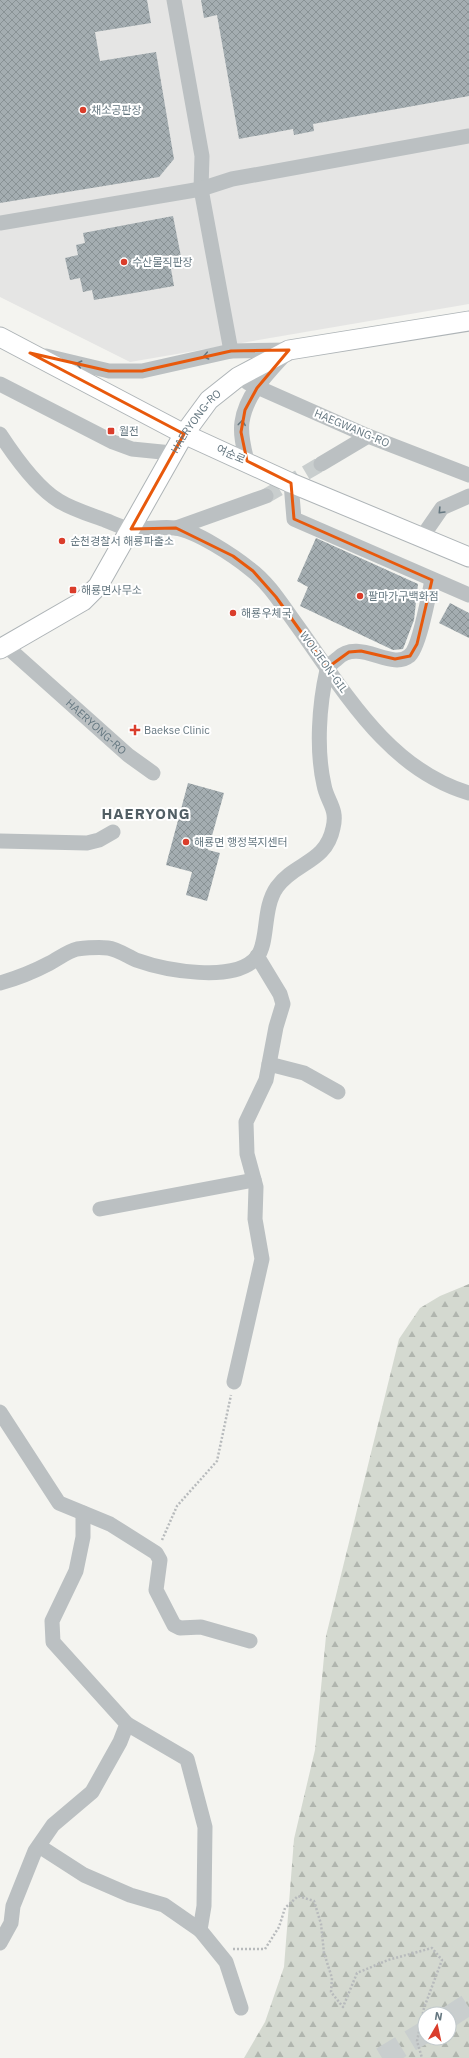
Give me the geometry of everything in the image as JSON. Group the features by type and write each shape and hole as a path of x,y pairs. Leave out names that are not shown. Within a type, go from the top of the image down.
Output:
{"main road":[{"name":"HAERYONG-RO","path":"3,648 83,601 98,586 131,529 172,452 184,434 209,400 238,377 289,350 469,321"},
{"name":"여순로","path":"0,337 184,434 292,482 469,557"}],"street":[{"path":"174,0 202,156 201,189 231,351"},
{"path":"0,223 201,189 232,179 469,136"},
{"path":"30,352 109,371 142,371 231,351 289,350"},
{"path":"247,461 242,439 242,422 245,410 257,388 289,350"},
{"name":"HAEGWANG-RO","path":"238,377 257,388 368,436 469,475"},
{"path":"0,384 113,442 132,449 172,452"},
{"name":"WOLJEON-GIL","path":"0,434 14,456 30,474 58,500 80,511 131,529 176,528 208,541 233,556 253,571 276,597 371,728 398,754 440,783 469,793"},
{"path":"321,464 368,436"},
{"path":"292,482 294,519 469,595"},
{"path":"176,528 266,496"},
{"path":"422,537 442,508 469,496"},
{"path":"0,983 22,977 76,949 109,948 137,960 193,973 227,972 250,962 257,956 262,945 268,908 277,887 295,870 323,852 329,843 333,828 335,816 333,806 324,787 319,754 321,717 328,668 340,655 349,652 361,651 402,660 410,656 417,644 432,580"},
{"name":"HAERYONG-RO","path":"3,648 128,755 153,773"},
{"path":"0,840 87,843 99,840 112,832"},
{"path":"234,1382 262,1259 255,1219 256,1187 247,1154 246,1122 266,1080 276,1027 284,1004 280,994 257,956"},
{"path":"269,1064 304,1073 338,1092"},
{"path":"100,1209 254,1180"},
{"path":"0,1412 5,1432 59,1504 110,1524 156,1553 160,1560 156,1590 174,1625 180,1628 201,1627 250,1641"},
{"path":"83,1513 83,1536 76,1571 52,1621 53,1642 127,1724 187,1759 205,1827 204,1906 200,1930"},
{"path":"0,1943 11,1922 13,1906 39,1846 53,1826 92,1792 120,1742 127,1724"},
{"path":"39,1846 84,1875 130,1895 164,1905 200,1930 226,1962 241,2008"}],"path":[{"path":"156,1553 177,1506 217,1461 225,1430 234,1382"},
{"path":"216,1949 265,1949 279,1926 285,1908 298,1896 314,1901 321,1924 324,1953 332,1978 331,1992 343,2007 357,1973 388,1960 432,1948 442,1960 424,2008 418,2041 422,2058"}],"highlighted area":[{"path":"289,350 257,388 245,410 241,432 247,461 291,483 294,519 432,580 417,644 410,656 395,659 361,651 349,652 327,668 276,597 253,571 233,556 176,528 131,529 184,434 30,353 109,371 142,371 231,351"}],"shaded area":[{"path":"0,0 469,0 469,304 130,362 0,297"}],"green space":[{"path":"469,1284 469,2058 244,2058 265,2022 284,1967 294,1839 315,1750 326,1636 399,1339 420,1308 440,1296"}],"building":[{"name":"채소공판장","path":"0,0 147,0 151,23 95,32 100,61 156,52 174,159 159,177 0,203"},
{"path":"201,0 469,0 469,96 313,124 314,131 294,135 293,129 239,139 217,15 204,18"},
{"name":"수산물직판장","path":"173,216 183,267 171,269 174,286 94,300 92,290 83,292 80,278 70,280 65,258 78,255 76,245 85,243 83,233"},
{"name":"팔마가구백화점","path":"316,538 418,584 414,620 403,649 393,650 300,606 308,587 297,581"},
{"path":"450,603 469,613 469,638 439,623"},
{"name":"해룡면 행정복지센터","path":"188,783 224,793 208,850 220,853 207,901 186,895 192,872 166,865"}],"tunnel":[{"path":"266,496 321,464"},
{"path":"457,2012 469,2004"},
{"path":"382,2058 417,2037"}],"place":[{"name":"채소공판장","path":"83,110"},
{"name":"수산물직판장","path":"124,262"},
{"name":"월전","path":"111,431"},
{"name":"순천경찰서 해룡파출소","path":"62,541"},
{"name":"해룡면사무소","path":"73,590"},
{"name":"팔마가구백화점","path":"360,596"},
{"name":"해룡우체국","path":"233,613"},
{"name":"Baekse Clinic","path":"135,730"},
{"name":"해룡면 행정복지센터","path":"186,842"}],"district":[{"name":"HAERYONG","path":"146,814"}]}
